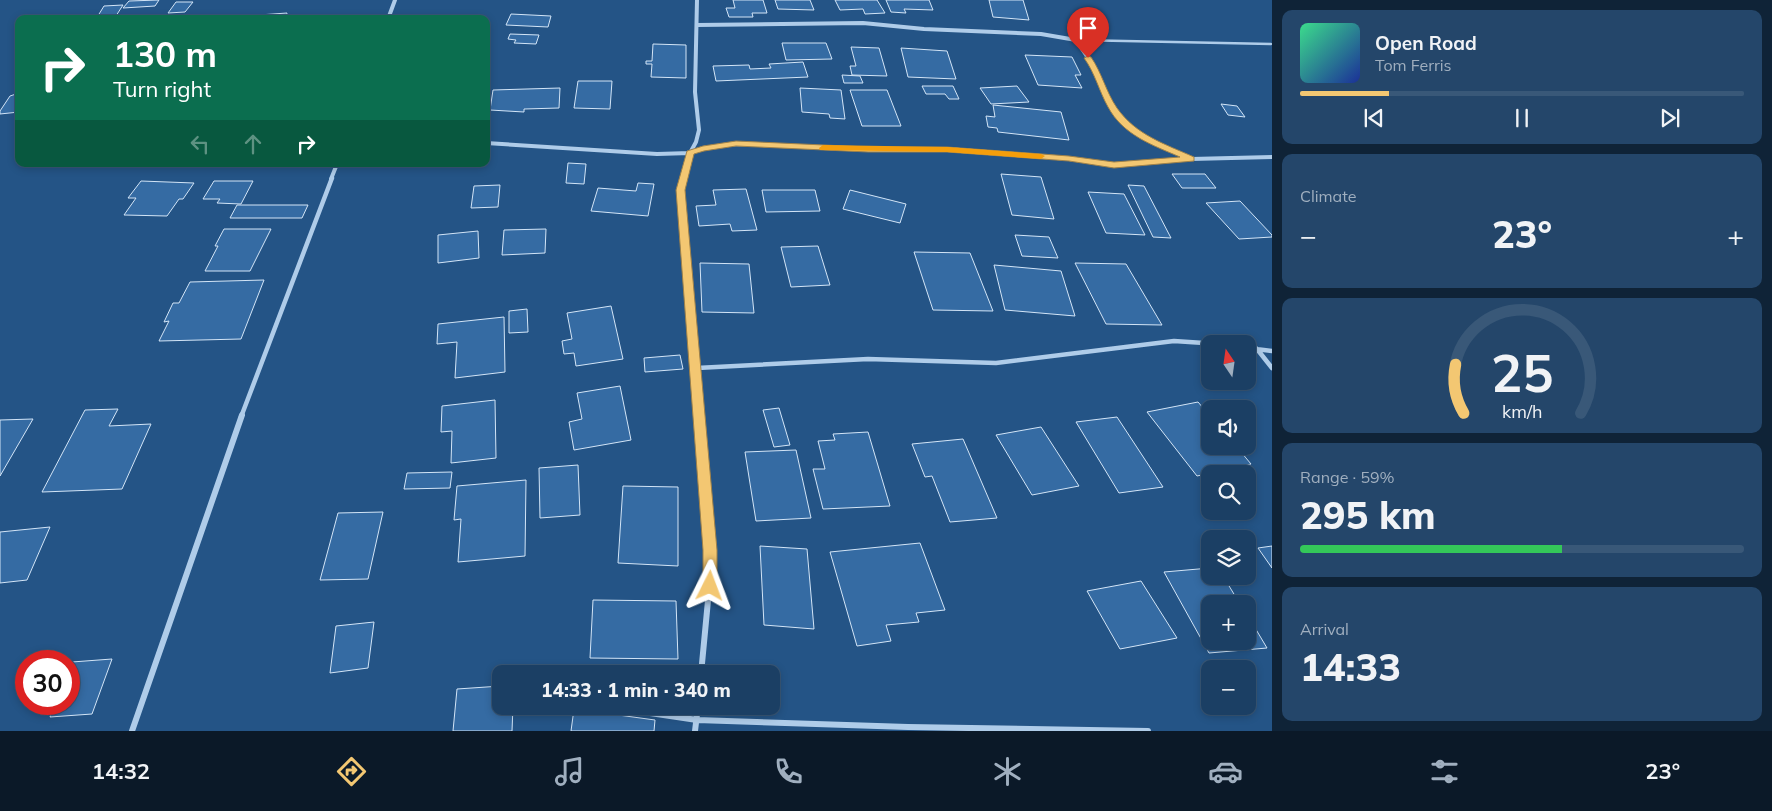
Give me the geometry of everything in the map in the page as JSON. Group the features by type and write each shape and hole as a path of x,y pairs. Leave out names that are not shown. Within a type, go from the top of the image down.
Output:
{"street":[{"path":"389,15 394,0"},
{"path":"697,0 695,92 699,130 696,142 690,153 681,190 687,278 697,368 711,569 702,665"},
{"path":"697,25 863,23 1041,34 1076,40 1094,67 1112,108 1130,129 1143,138 1191,159"},
{"path":"490,143 657,154 690,153 710,147 736,144 868,149 947,149 1060,158 1114,165 1191,159 1272,157"},
{"path":"132,731 229,449 337,167"},
{"path":"697,368 868,359 996,363 1174,341 1201,343"},
{"path":"1257,349 1272,351"},
{"path":"1257,349 1272,368"},
{"path":"663,715 697,720 908,727 1148,731"},
{"path":"695,731 697,715"}],"lane":[{"path":"1076,40 1271,44"}],"building":[{"path":"159,0 155,6 123,8 129,1"},
{"path":"733,0 763,0 767,13 752,13 753,17 729,17 726,8 735,8"},
{"path":"775,0 810,0 814,10 778,9"},
{"path":"835,0 877,0 885,13 865,14 863,9 840,10"},
{"path":"886,0 929,0 933,10 904,9 906,13 891,12"},
{"path":"989,0 1023,0 1029,20 993,17"},
{"path":"176,2 193,2 185,12 168,13"},
{"path":"123,5 117,15 98,15 104,6"},
{"path":"287,13 287,15 259,15"},
{"path":"511,14 551,16 548,27 506,25"},
{"path":"510,34 539,35 536,44 514,43 516,40 508,39"},
{"path":"782,43 826,43 832,59 786,60"},
{"path":"653,44 686,45 686,78 651,77 652,64 646,64 646,61 652,61"},
{"path":"851,47 879,48 887,76 852,75 850,66 856,66"},
{"path":"901,48 947,51 956,79 908,77"},
{"path":"1025,55 1072,57 1081,75 1075,75 1082,88 1038,85"},
{"path":"803,62 808,77 716,81 713,66 749,65 750,69 771,68 769,64"},
{"path":"842,75 860,76 863,83 844,83"},
{"path":"578,81 612,81 610,109 574,108"},
{"path":"922,86 953,86 959,99 949,99 945,94 926,94"},
{"path":"1017,86 1029,102 991,104 980,88"},
{"path":"560,88 559,108 524,109 524,112 490,110 493,90"},
{"path":"800,88 841,90 845,119 830,118 829,114 802,112"},
{"path":"850,90 887,90 901,126 862,126"},
{"path":"15,94 15,112 0,114 0,111 10,96"},
{"path":"1221,104 1237,106 1245,117 1228,115"},
{"path":"993,105 1061,112 1069,140 998,132 997,128 988,127 986,116 995,117"},
{"path":"568,163 586,164 584,184 566,183"},
{"path":"1001,174 1041,177 1054,219 1012,215"},
{"path":"1172,174 1205,174 1216,188 1182,188"},
{"path":"141,181 194,183 183,199 179,199 167,216 124,215 136,198 128,198"},
{"path":"214,181 253,181 241,204 217,203 220,199 203,199"},
{"path":"638,183 654,184 648,216 591,211 598,188 636,191"},
{"path":"500,185 498,207 471,208 474,186"},
{"path":"1128,185 1144,186 1171,238 1153,237"},
{"path":"746,189 757,230 732,231 730,224 699,226 696,206 716,205 713,190"},
{"path":"762,190 815,190 820,211 766,212"},
{"path":"850,190 906,204 900,223 843,209"},
{"path":"1088,192 1124,194 1145,235 1106,233"},
{"path":"1240,201 1272,237 1239,239 1206,203"},
{"path":"237,205 308,205 302,218 230,218"},
{"path":"224,229 271,229 250,271 205,271 218,246 215,246"},
{"path":"546,229 545,253 502,255 504,230"},
{"path":"478,231 479,258 438,263 438,235"},
{"path":"1015,235 1049,237 1058,258 1022,256"},
{"path":"818,246 830,285 791,287 781,247"},
{"path":"914,252 970,253 993,311 933,310"},
{"path":"700,263 749,264 754,313 702,312"},
{"path":"1075,263 1126,264 1162,325 1106,324"},
{"path":"994,265 1061,271 1075,316 1005,310"},
{"path":"264,280 241,339 159,341 169,321 164,322 173,303 179,303 190,282"},
{"path":"611,306 623,359 576,366 574,353 564,354 562,341 572,339 567,313"},
{"path":"527,309 528,332 509,333 509,311"},
{"path":"504,317 505,372 455,378 457,342 437,344 438,324"},
{"path":"680,355 683,369 645,372 644,358"},
{"path":"620,386 631,440 574,450 569,422 582,419 577,393"},
{"path":"495,400 496,458 451,463 452,431 441,432 442,406"},
{"path":"1198,402 1201,406 1201,455 1244,455 1251,464 1201,465 1201,475 1197,476 1147,412"},
{"path":"779,408 790,445 774,447 763,410"},
{"path":"118,409 109,426 151,424 122,489 42,492 85,410"},
{"path":"1117,417 1163,487 1119,493 1076,422"},
{"path":"33,419 0,476 0,420"},
{"path":"1041,427 1079,486 1032,495 996,435"},
{"path":"868,432 890,506 823,509 813,469 825,469 818,441 835,440 833,434"},
{"path":"963,439 997,518 950,522 932,476 925,477 912,444"},
{"path":"796,450 811,518 756,521 745,452"},
{"path":"578,465 580,515 540,518 539,468"},
{"path":"452,472 450,488 404,489 407,473"},
{"path":"526,480 525,556 458,562 461,519 454,520 457,486"},
{"path":"623,486 678,487 678,566 618,563"},
{"path":"383,512 368,579 320,580 338,513"},
{"path":"50,527 27,580 0,583 0,532"},
{"path":"920,543 945,610 916,613 919,622 886,625 891,641 857,646 830,552"},
{"path":"760,546 807,549 814,629 764,625"},
{"path":"1272,546 1272,568 1258,548"},
{"path":"1201,569 1201,585 1228,585 1235,595 1201,595 1201,639 1164,572"},
{"path":"1141,581 1177,638 1120,649 1087,591"},
{"path":"593,600 676,601 678,659 590,658"},
{"path":"374,622 368,668 330,673 336,626"},
{"path":"1256,629 1267,648 1256,649"},
{"path":"1207,650 1244,650 1209,653"},
{"path":"112,659 92,714 80,715 80,661"},
{"path":"492,687 492,715 513,715 512,731 453,731 457,689"},
{"path":"51,715 78,715 50,717"},
{"path":"573,715 618,715 655,720 654,731 571,731"}],"slow traffic":[{"path":"823,148 947,149 1041,156"}],"route":[{"path":"710,586 710,550 697,368 687,278 681,190 690,153 718,145 736,144 868,149 947,149 1069,159 1114,165 1191,159 1143,138 1130,129 1112,108 1094,67 1088,58"}]}
